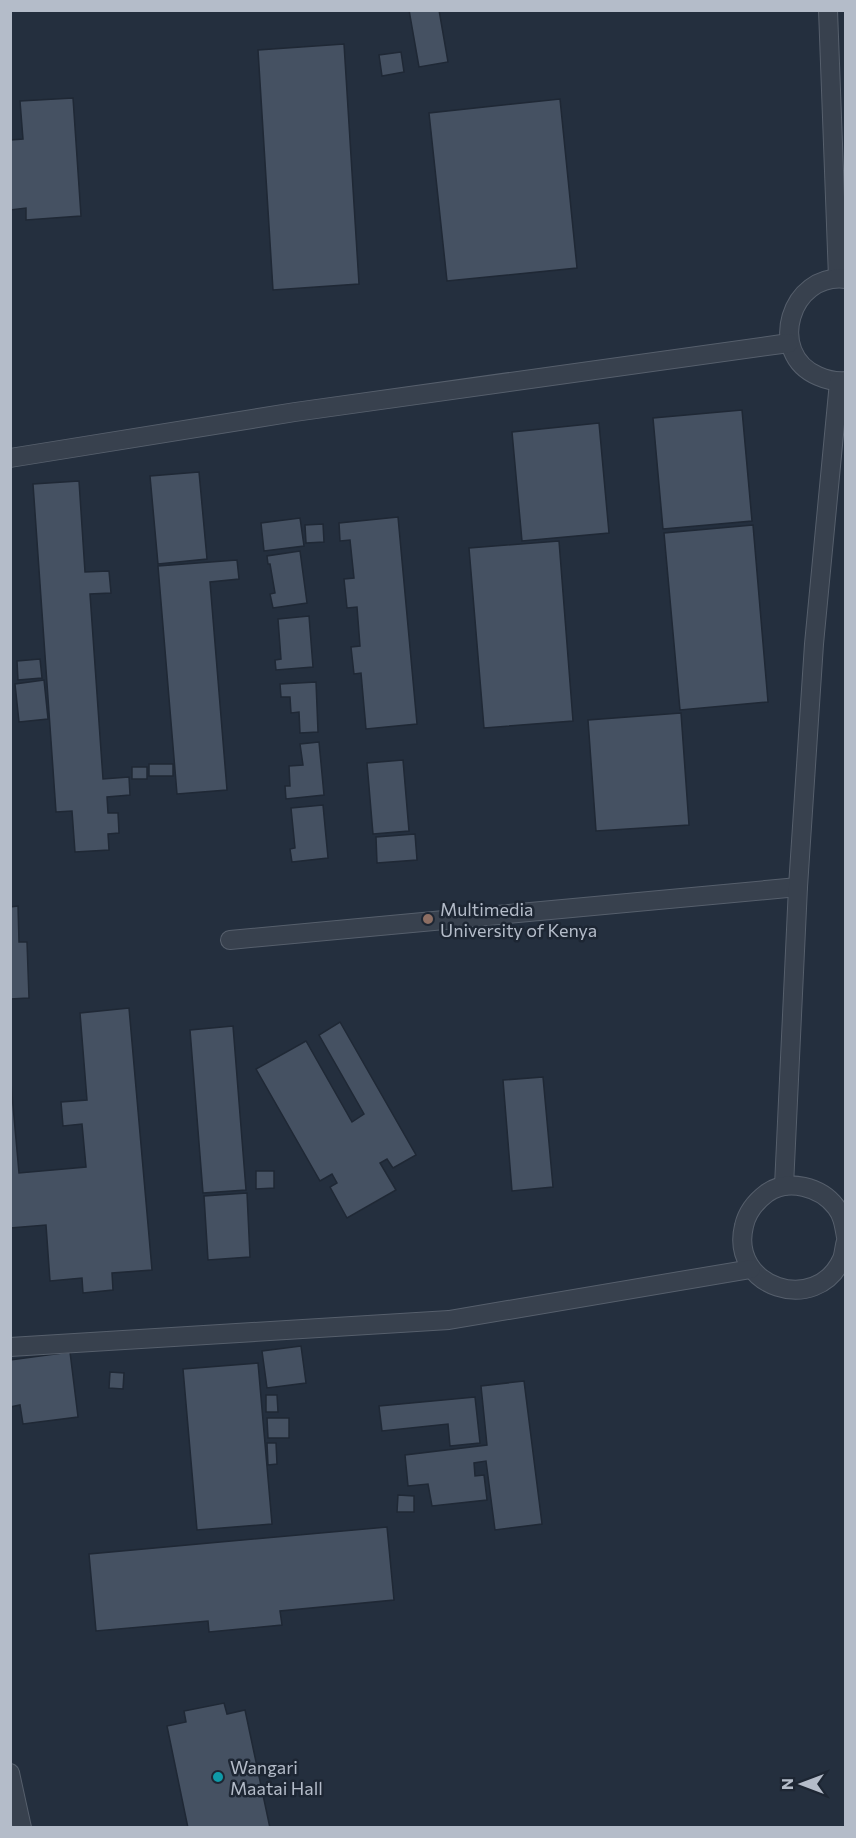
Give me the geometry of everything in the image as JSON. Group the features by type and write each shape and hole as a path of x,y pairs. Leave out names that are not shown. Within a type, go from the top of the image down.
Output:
{"lane":[{"path":"784,1186 798,887 814,644 842,381 826,380 803,366 789,343 788,324 794,306 804,292 820,282 842,279 828,10"},
{"path":"10,458 295,412 789,343"},
{"path":"230,940 798,887"},
{"path":"784,1186 813,1189 826,1197 836,1208 845,1230 842,1258 832,1273 817,1285 800,1290 781,1289 764,1281 751,1269 743,1252 742,1235 746,1217 755,1202 770,1191 784,1186"},
{"path":"10,1347 449,1320 751,1269"},
{"path":"10,1773 21,1827"}],"building":[{"path":"409,10 439,10 448,62 419,67"},
{"path":"344,44 359,284 273,290 258,50"},
{"path":"401,52 404,72 382,76 379,55"},
{"path":"73,98 81,216 26,220 26,208 10,210 10,140 23,139 20,101"},
{"path":"560,99 577,268 447,281 429,113"},
{"path":"742,410 752,521 663,529 653,418"},
{"path":"599,423 609,533 522,541 512,432"},
{"path":"199,472 207,559 158,564 150,476"},
{"path":"79,481 85,572 109,571 111,593 90,594 103,779 129,777 130,795 107,797 108,813 118,813 119,833 108,834 109,850 75,852 72,811 56,812 33,484"},
{"path":"398,517 417,724 366,729 361,673 354,674 351,647 360,646 357,607 347,608 344,579 354,578 350,540 340,541 339,523"},
{"path":"300,518 304,546 264,551 261,523"},
{"path":"323,524 324,542 306,543 305,525"},
{"path":"753,525 768,702 680,710 664,533"},
{"path":"559,541 573,721 484,728 469,548"},
{"path":"300,551 307,603 273,608 270,594 275,593 267,556"},
{"path":"237,560 239,579 210,582 227,790 177,794 158,566"},
{"path":"309,616 313,667 276,670 275,660 281,659 278,619"},
{"path":"40,659 42,678 18,680 17,661"},
{"path":"44,680 48,719 19,722 15,684"},
{"path":"316,682 318,732 300,733 299,712 291,713 290,697 281,697 280,684"},
{"path":"681,713 689,825 596,831 588,720"},
{"path":"319,742 324,795 286,799 285,786 290,786 289,766 303,765 300,744"},
{"path":"403,760 409,831 373,834 367,763"},
{"path":"149,764 173,764 173,776 149,776"},
{"path":"132,767 147,767 147,779 132,779"},
{"path":"323,805 328,858 292,862 290,849 295,848 291,808"},
{"path":"415,834 417,860 377,863 376,837"},
{"path":"18,906 19,942 27,942 29,998 10,999 10,907"},
{"path":"129,1008 152,1270 112,1273 113,1290 83,1293 82,1278 50,1281 46,1225 10,1228 10,1072 19,1173 86,1167 82,1124 63,1126 61,1102 87,1100 80,1013"},
{"path":"340,1022 416,1155 393,1168 387,1159 380,1163 396,1190 347,1218 330,1187 337,1183 332,1174 320,1181 256,1069 306,1041 352,1122 364,1114 319,1035"},
{"path":"233,1026 246,1190 203,1193 190,1030"},
{"path":"543,1077 553,1187 512,1191 503,1080"},
{"path":"256,1171 274,1171 274,1188 256,1189"},
{"path":"247,1193 250,1257 208,1260 204,1196"},
{"path":"301,1346 306,1383 267,1388 262,1351"},
{"path":"70,1352 78,1417 23,1424 20,1405 10,1407 10,1360"},
{"path":"258,1363 272,1524 197,1530 183,1369"},
{"path":"110,1372 124,1373 123,1389 109,1388"},
{"path":"524,1381 542,1524 495,1530 486,1461 474,1463 475,1476 484,1475 487,1500 432,1506 428,1484 408,1486 405,1455 487,1445 481,1386"},
{"path":"266,1395 277,1395 278,1412 266,1412"},
{"path":"475,1397 480,1443 450,1446 448,1424 382,1431 379,1406"},
{"path":"267,1418 289,1418 289,1438 268,1438"},
{"path":"267,1443 276,1443 277,1464 268,1465"},
{"path":"398,1495 414,1496 414,1512 397,1512"},
{"path":"387,1527 394,1600 280,1611 282,1625 209,1632 208,1621 96,1631 89,1554"},
{"name":"Wangari Maatai Hall","path":"224,1703 227,1714 245,1710 270,1828 188,1828 167,1726 186,1722 184,1711"}],"place":[{"name":"Multimedia University of Kenya","path":"428,919"},
{"name":"Wangari Maatai Hall","path":"218,1777"}]}
